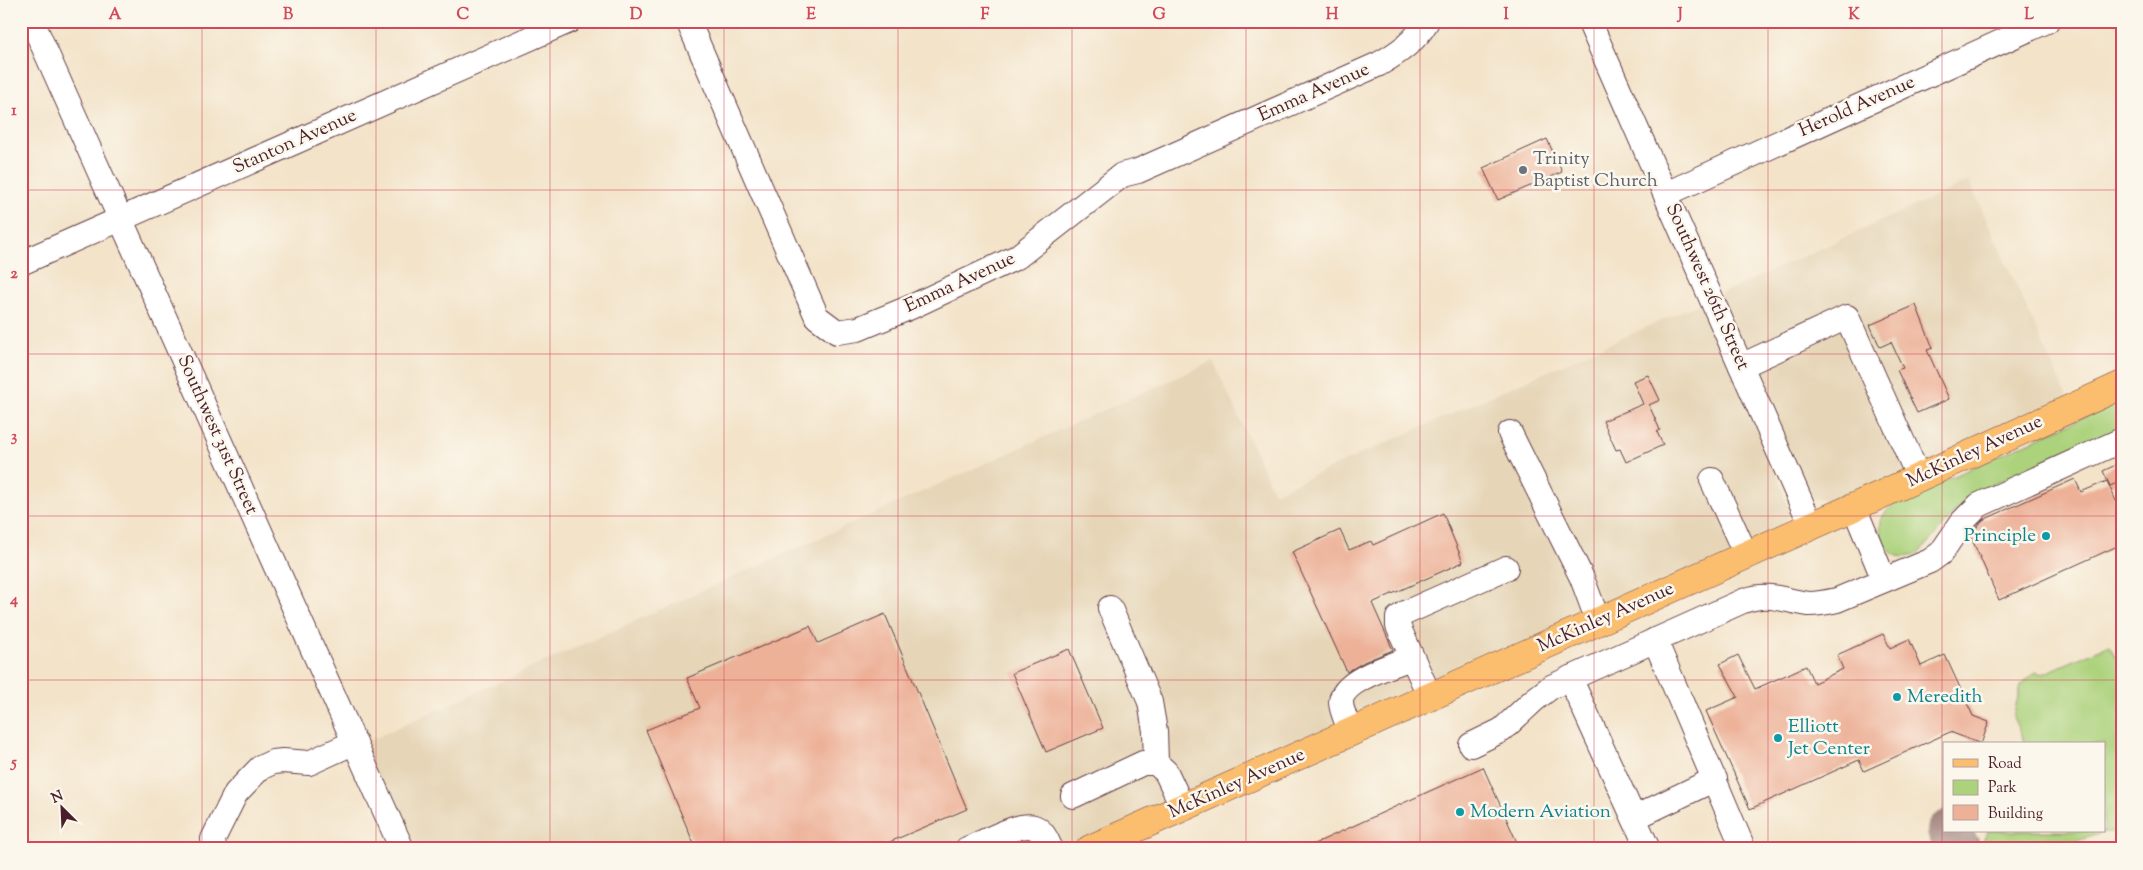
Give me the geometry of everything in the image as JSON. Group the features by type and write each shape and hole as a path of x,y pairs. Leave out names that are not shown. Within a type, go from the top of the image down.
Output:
{"main road":[{"name":"McKinley Avenue","path":"1090,849 2122,386"}],"street":[{"name":"Southwest 31st Street","path":"32,21 402,849"},
{"name":"Stanton Avenue","path":"21,263 569,21"},
{"name":"Emma Avenue","path":"688,21 817,318 837,332 858,329 911,307 1017,257 1122,175 1138,171 1379,64 1396,55 1412,41 1427,21"},
{"name":"Southwest 26th Street","path":"1589,21 1811,525"},
{"name":"Herold Avenue","path":"1666,194 2048,21"},
{"path":"1741,366 1847,317 1919,478"},
{"path":"1510,432 1582,578 1598,622"},
{"path":"1471,744 1502,730 1534,700 1570,678 1754,597 1768,596 1809,604 1824,603 1837,600 1917,568 1941,553 1962,522 1979,505 2122,440"},
{"path":"1712,480 1746,555"},
{"path":"1854,507 1884,580"},
{"path":"1430,697 1398,626 1398,618 1405,613 1506,568"},
{"path":"1110,608 1150,702 1156,763 1166,772 1182,808"},
{"path":"1655,640 1741,843"},
{"path":"1351,732 1341,705 1342,697 1347,688 1356,682 1412,658"},
{"path":"1570,678 1648,849"},
{"path":"214,849 213,839 236,793 260,768 273,762 309,763 355,742"},
{"path":"1073,796 1143,764 1156,763"},
{"path":"1634,818 1715,780"},
{"path":"967,849 1019,827 1034,827 1044,835 1051,849"}],"shaded area":[{"path":"1969,181 2072,408 1854,507 1813,498 1743,370 1789,511 1787,520 1746,555 1090,849 402,849 357,746 1213,361 1274,493"}],"green space":[{"path":"2122,400 2122,428 1971,494 1918,554 1906,557 1898,556 1889,550 1881,534 1882,518 1899,501"},
{"path":"2109,645 2115,656 2122,654 2122,832 2106,832 2106,742 2024,742 2013,717 2021,685 2035,672 2043,674"},
{"path":"1988,832 2105,832 2052,849 1984,849 1984,839"}],"building":[{"name":"Trinity Baptist Church","path":"1547,139 1562,172 1498,200 1483,168"},
{"path":"1916,305 1933,348 1927,350 1949,399 1917,413 1897,370 1903,368 1891,342 1880,347 1870,325"},
{"path":"1648,375 1660,400 1649,405 1660,430 1657,432 1663,445 1626,462 1620,449 1616,450 1603,421 1643,404 1633,381"},
{"path":"2122,462 2122,481 2110,486 2103,471"},
{"name":"Principle","path":"2075,479 2081,492 2107,481 2122,514 2122,544 1999,600 1970,535 1983,520"},
{"path":"1443,513 1463,562 1372,603 1393,650 1364,662 1347,672 1292,552 1340,530 1349,550 1371,541 1373,545"},
{"path":"885,614 967,809 873,849 696,849 646,730 700,708 687,678 810,626 818,643"},
{"path":"1883,634 1890,648 1909,639 1921,666 1945,655 1973,716 1989,722 1982,742 1976,742 1950,732 1864,771 1859,760 1750,809 1706,711 1738,697 1720,664 1738,655 1755,689 1806,666 1814,683 1843,669 1837,655"},
{"path":"1069,649 1103,728 1046,752 1012,673"},
{"name":"Modern Aviation","path":"1483,767 1520,849 1303,849 1399,805"}],"taxiway":[{"path":"1949,832 1960,849"}],"place":[{"name":"Trinity Baptist Church","path":"1523,170"},
{"name":"Principle","path":"2046,536"},
{"name":"Meredith","path":"1897,697"},
{"name":"Elliott Jet Center","path":"1778,738"},
{"name":"Modern Aviation","path":"1460,812"}]}
